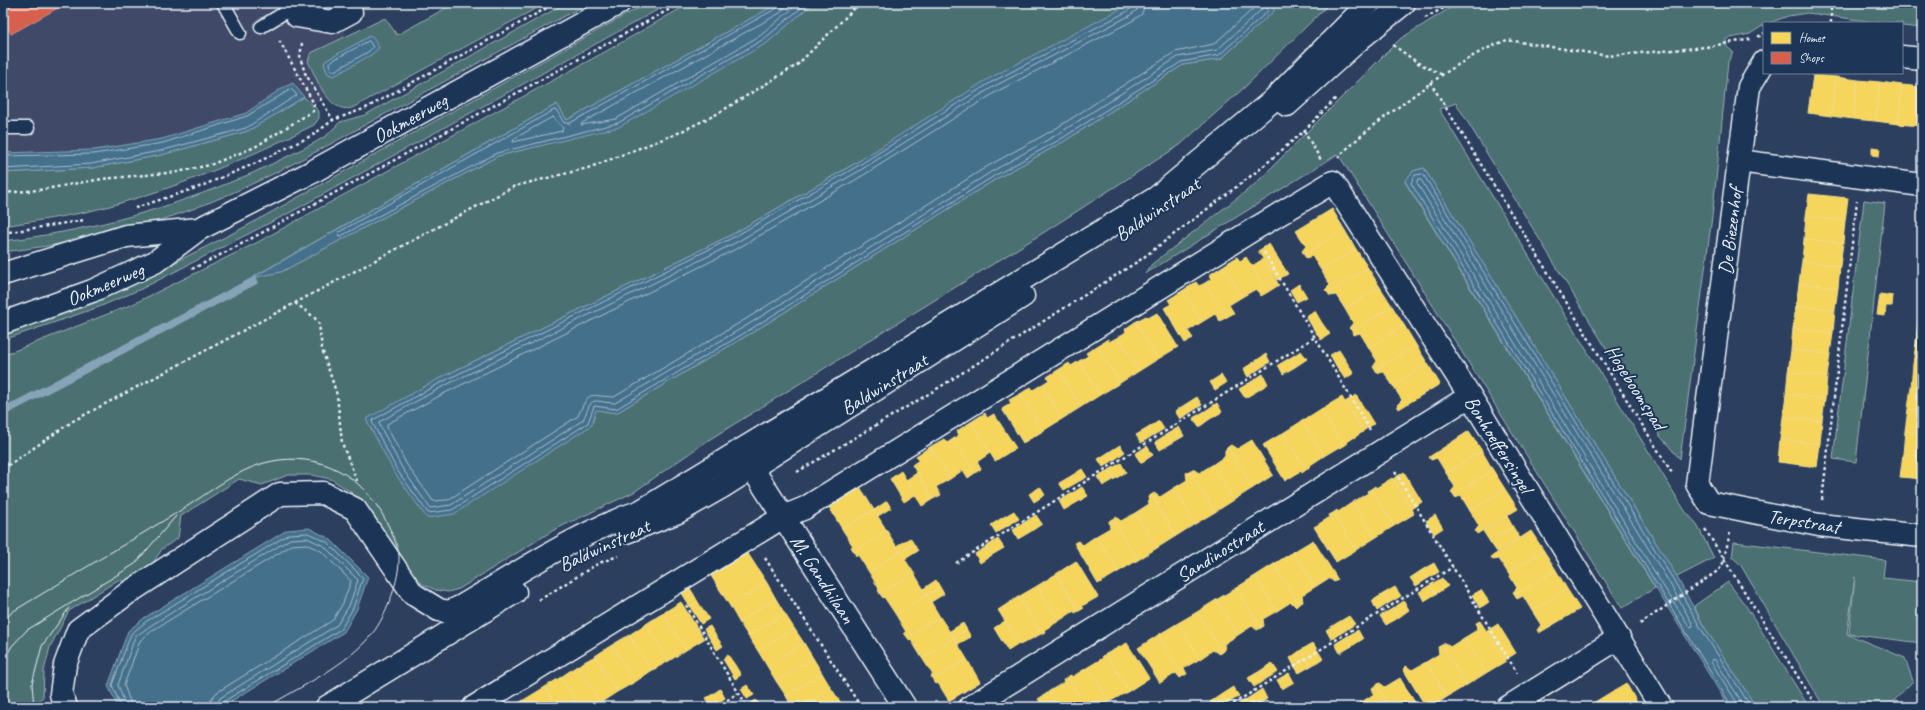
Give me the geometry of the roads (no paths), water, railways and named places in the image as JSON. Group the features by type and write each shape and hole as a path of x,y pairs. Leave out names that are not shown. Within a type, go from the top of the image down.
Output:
{"street":[{"name":"Ookmeerweg","path":"3,323 92,291 155,262 199,229 312,172 619,3"},
{"name":"Baldwinstraat","path":"327,707 582,551 623,532 678,512 746,460 1156,198 1272,101 1369,3"},
{"name":"Baldwinstraat","path":"66,707 61,694 65,665 78,630 128,593 280,494 323,493 355,509 414,594 439,610 449,612 462,606 576,539 613,521 641,511 746,460 1184,194 1404,3"},
{"path":"296,9 332,22 351,12"},
{"path":"1903,57 1922,59"},
{"path":"1739,161 1749,87 1763,64"},
{"name":"De Biezenhof","path":"1708,503 1697,484 1739,161 1922,185"},
{"name":"Bonhoeffersingel","path":"783,517 805,508 1251,231 1333,182 1470,396 1661,707"},
{"name":"Ookmeerweg","path":"3,274 126,236 199,229"},
{"name":"Sandinostraat","path":"970,707 1470,396"},
{"name":"M. Gandhilaan","path":"746,460 905,707"},
{"name":"Terpstraat","path":"1708,503 1819,525 1922,536"},
{"path":"486,704 673,584 783,517"},
{"path":"1508,707 1619,638"}],"lane":[{"path":"223,3 240,33"},
{"path":"261,27 296,9"},
{"path":"3,128 28,128"}],"water":[{"path":"779,3 813,3 767,43 619,127 498,156 281,272 252,278 557,104 567,120"},
{"path":"1132,3 1268,3 1275,10 1221,59 1183,65 1063,142 996,179 753,332 616,413 596,410 592,425 454,514 427,518 394,472 366,419 438,379 733,234 854,164 988,79"},
{"path":"370,36 374,39 379,48 371,55 334,76 328,74 324,65 325,61"},
{"path":"293,83 304,97 248,131 161,155 92,168 3,173 3,153 94,150 162,139 246,113 282,88"},
{"path":"1424,168 1677,577 1703,625 1756,707 1729,707 1405,181 1413,171"},
{"path":"309,528 330,539 368,577 357,609 344,632 222,707 118,707 108,686 128,631 144,618 287,530"}],"waterway":[{"path":"3,412 254,281"}],"tram line":[{"path":"3,622 12,612 238,474 265,463 279,460 298,459 331,467 345,474 358,484 370,497 389,527 399,556 395,586 378,626 362,645 337,665 267,707"},
{"path":"3,661 12,646 27,630 135,564 176,516"},
{"path":"34,707 32,684 42,646 69,608"}]}
